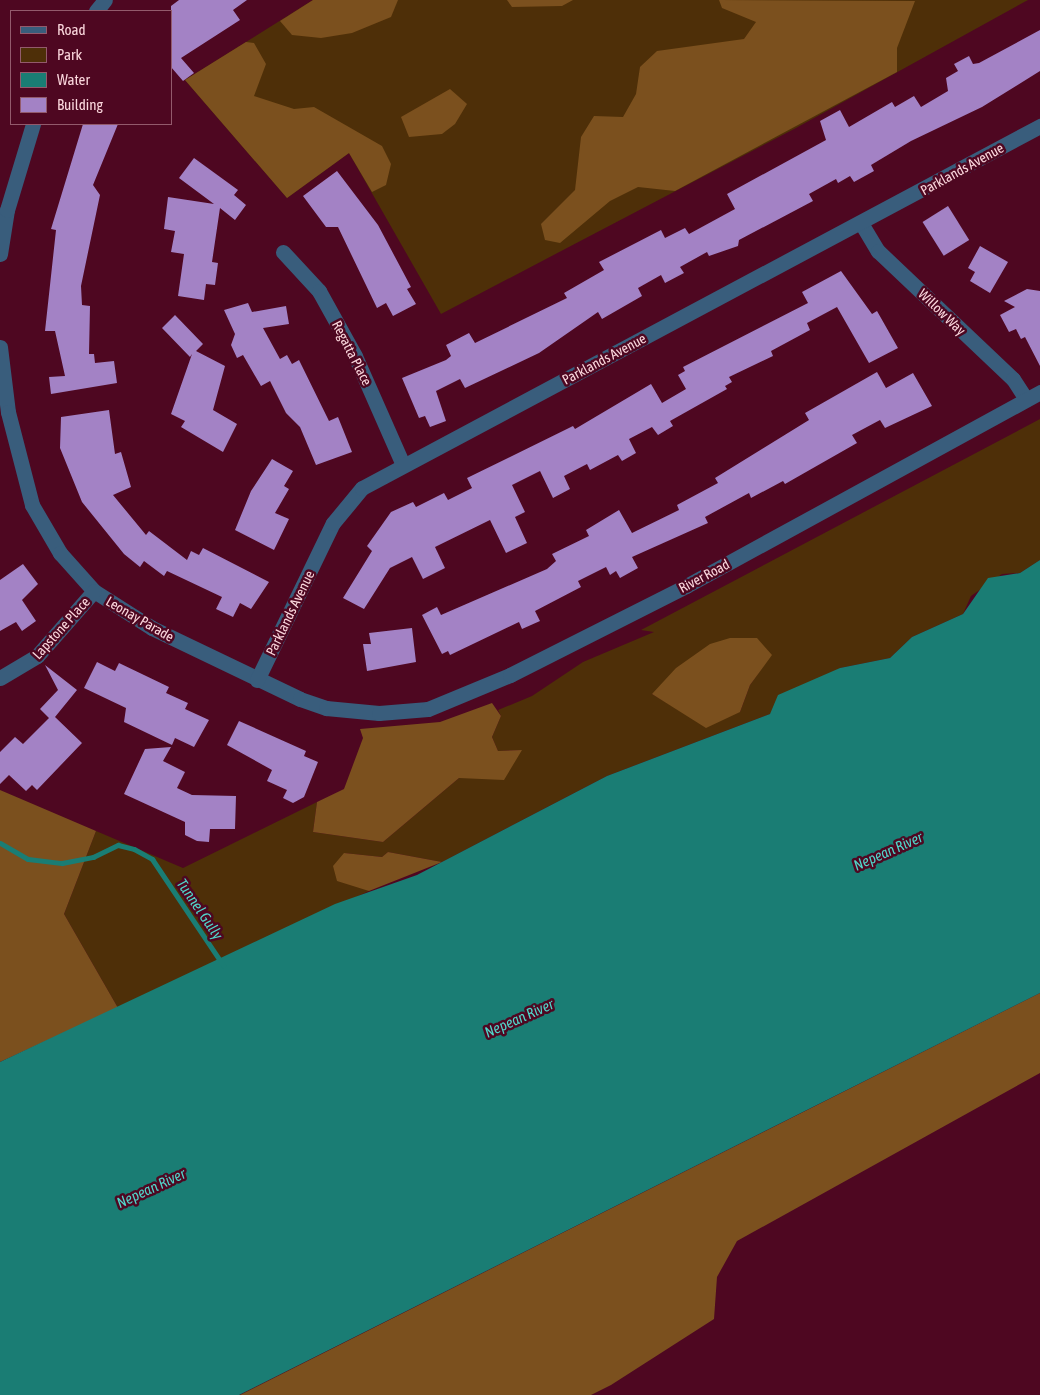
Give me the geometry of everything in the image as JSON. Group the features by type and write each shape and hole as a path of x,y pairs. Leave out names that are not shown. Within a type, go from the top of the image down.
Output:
{"street":[{"path":"97,10 105,0"},
{"path":"0,254 7,210 34,125"},
{"name":"Parklands Avenue","path":"257,680 338,514 356,493 403,465 862,223 1040,126"},
{"name":"Willow Way","path":"862,223 878,251 1012,379 1026,399"},
{"name":"Regatta Place","path":"283,252 319,290 355,356 403,465"},
{"name":"Leonay Parade","path":"0,347 8,412 32,505 60,553 94,591 137,620 257,680 309,702 352,712"},
{"name":"River Road","path":"352,712 416,711 474,692 686,586 1040,392"},
{"name":"Lapstone Place","path":"0,678 37,656 94,591"}],"green space":[{"path":"313,0 1028,0 796,128 441,314 349,153 287,198 185,80"},
{"path":"1040,419 1040,560 1020,573 1002,574 971,596 963,614 912,637 890,658 840,668 770,714 607,776 442,862 388,852 382,857 344,853 369,891 118,1008 64,914 96,831 183,868 317,802 313,832 383,842 459,778 522,750 498,751 492,737 501,716 498,710 532,696 583,662 654,632 641,630","holes":["771,655 750,685 740,712 674,707 652,694"]}],"shaded area":[{"path":"313,0 398,0 391,17 352,33 321,38 292,35 280,21"},
{"path":"507,0 573,0 562,6 512,7"},
{"path":"719,0 915,1 897,48 897,72 675,191 638,187 610,201 560,243 545,240 541,224 575,190 581,137 594,116 623,117 636,94 640,67 657,51 744,39 756,22 722,8"},
{"path":"246,42 254,43 266,64 254,96 294,109 314,107 382,146 391,164 386,185 372,192 349,153 287,198 185,80"},
{"path":"450,89 467,104 455,124 442,134 409,137 401,117"},
{"path":"730,638 757,638 772,655 750,685 740,712 706,728 652,694 676,668 710,644"},
{"path":"492,703 501,716 492,737 498,751 522,750 504,780 459,778 383,842 313,832 317,802 344,789 363,738 360,729 440,722"},
{"path":"0,790 96,831 64,914 118,1008 0,1062"},
{"path":"388,852 442,862 369,891 337,881 333,866 344,853 382,857"},
{"path":"1040,993 1040,1073 737,1241 717,1277 714,1319 611,1385 591,1395 240,1395"}],"water":[{"name":"Nepean River","path":"1040,560 1040,993 239,1395 0,1395 0,1062 335,904 417,875 607,776 770,714 778,695 840,668 890,658 912,637 963,614 988,578 1020,573"}],"building":[{"path":"179,0 247,0 233,10 240,20 181,58 194,73 183,81 172,68 171,6"},
{"path":"1040,30 1040,71 982,107 911,141 871,165 874,171 854,182 850,176 838,183 836,179 809,194 813,201 739,240 738,246 709,256 707,252 680,267 684,273 665,283 661,275 638,288 642,296 602,319 598,312 539,353 465,388 460,379 436,391 446,421 430,427 425,416 419,418 402,378 446,360 451,356 446,345 469,333 475,343 567,298 564,293 604,270 599,262 661,230 665,238 685,228 689,234 735,209 727,194 826,140 820,121 840,110 849,127 892,102 895,107 914,96 921,107 948,91 946,78 958,71 954,64 969,56 973,64 979,63"},
{"path":"83,125 118,125 93,185 100,195 81,286 82,305 90,306 89,354 94,354 95,363 114,361 117,383 51,394 49,377 65,376 55,331 45,331 56,230 51,229"},
{"path":"194,158 238,190 234,195 246,205 235,220 220,208 212,262 218,263 215,285 206,284 204,300 178,296 184,254 171,252 175,231 164,229 168,197 214,204 179,178"},
{"path":"337,171 378,225 411,287 407,289 416,304 393,316 386,303 377,308 338,227 326,227 303,196"},
{"path":"948,206 969,240 944,256 923,222"},
{"path":"980,246 1008,262 990,293 970,281 975,272 968,268"},
{"path":"841,271 872,314 877,311 898,348 869,363 837,307 807,323 810,330 771,351 773,356 729,377 732,382 725,386 727,389 670,421 673,426 658,435 652,427 629,439 636,453 622,461 618,455 590,470 587,464 564,476 570,489 553,498 540,471 512,485 525,512 515,517 527,543 506,553 490,520 435,547 445,568 423,579 412,557 390,568 364,609 343,598 372,551 367,546 391,512 413,502 416,507 444,493 448,500 472,488 467,478 573,426 575,429 651,384 662,403 686,389 678,375 685,371 683,367 808,303 802,292"},
{"path":"1027,289 1040,291 1040,366 1025,337 1021,339 1016,329 1009,332 1000,315 1015,307 1004,301"},
{"path":"248,303 252,312 286,306 289,324 263,328 280,359 287,355 292,364 299,360 329,421 338,417 352,452 316,465 300,427 286,413 270,381 261,386 243,355 237,358 231,345 235,334 224,310"},
{"path":"175,315 203,344 196,351 225,366 213,410 237,424 223,452 181,427 185,421 171,414 192,354 190,357 162,328"},
{"path":"877,372 886,388 913,373 932,406 885,428 880,420 852,435 857,443 785,484 783,481 751,498 749,493 705,517 708,523 632,557 638,568 620,578 616,571 610,575 606,567 578,581 581,587 535,611 540,621 522,629 519,622 450,655 448,651 442,654 422,615 437,607 441,615 547,569 556,561 552,554 589,536 586,530 619,510 632,533 679,510 677,505 718,483 715,478 809,420 805,413"},
{"path":"109,410 115,454 121,452 131,487 113,495 146,535 149,531 187,560 191,551 199,555 203,548 269,582 251,609 240,603 233,617 216,609 222,597 167,571 164,576 144,561 140,567 124,554 82,502 60,448 61,417"},
{"path":"272,459 293,471 284,486 289,489 275,513 289,519 274,550 235,530 251,491"},
{"path":"23,564 38,584 22,600 36,621 22,631 16,622 0,631 0,580"},
{"path":"412,628 416,662 367,671 363,644 371,644 369,633"},
{"path":"97,662 115,671 119,663 169,687 166,693 188,703 185,709 209,720 194,747 175,738 172,745 124,722 126,708 84,688"},
{"path":"45,665 77,690 55,717 82,743 37,790 32,785 26,791 9,775 0,784 0,752 15,737 23,744 49,718 40,709 58,690"},
{"path":"239,721 306,751 304,756 318,762 304,797 293,803 283,798 287,790 267,781 272,770 227,745"},
{"path":"171,747 163,761 185,772 177,788 192,795 236,796 235,829 210,829 209,842 197,841 185,835 185,822 124,794 145,749"}],"waterway":[{"name":"Tunnel Gully","path":"0,843 28,859 62,863 93,857 118,845 134,849 152,859 223,965"}]}
